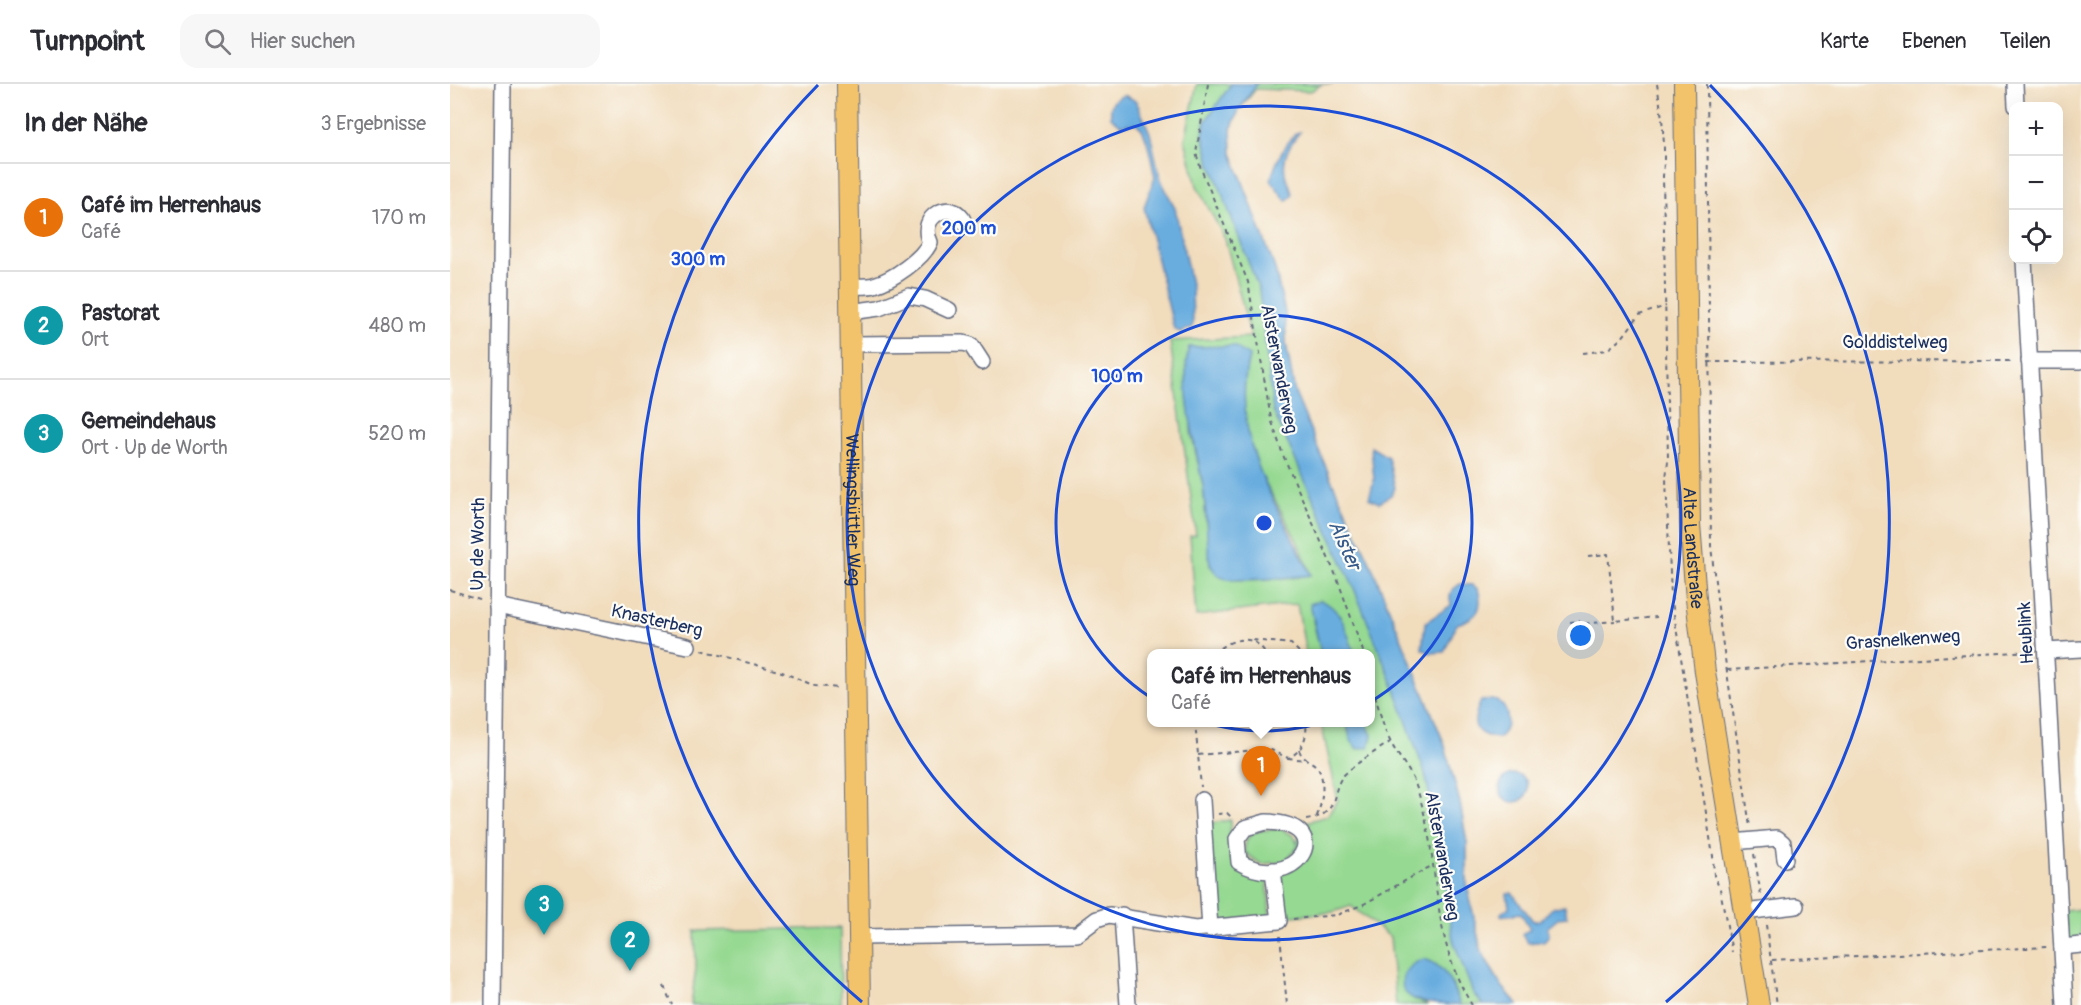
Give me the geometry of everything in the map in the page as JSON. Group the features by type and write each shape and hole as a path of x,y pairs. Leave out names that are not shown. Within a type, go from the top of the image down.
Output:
{"main road":[{"name":"Wellingsbüttler Weg","path":"848,84 860,1005"},
{"name":"Alte Landstraße","path":"1684,86 1690,524 1705,672 1743,841 1754,911 1759,1005"}],"street":[{"name":"Up de Worth","path":"493,1005 503,84"},
{"path":"2015,84 2016,102"},
{"path":"850,286 877,284 913,263 927,249 930,242 926,234 927,225 936,214 948,210 953,211 964,222"},
{"name":"Heublink","path":"2024,264 2065,1005"},
{"path":"850,312 879,308 909,296 925,299 949,310"},
{"path":"851,344 963,343 971,345 982,362"},
{"path":"2029,361 2081,361"},
{"name":"Knasterberg","path":"497,606 688,646"},
{"path":"2046,651 2081,649"},
{"path":"1203,808 1210,929"},
{"path":"1266,822 1288,822 1299,830 1305,841 1304,854 1297,862 1273,870 1258,871 1239,862 1236,852 1237,839 1245,828 1266,822"},
{"path":"1743,841 1780,839 1785,859"},
{"path":"858,937 1077,934 1097,919 1109,915 1122,915 1195,929 1279,921 1273,870"},
{"path":"1754,911 1796,906"},
{"path":"1122,915 1128,1005"},
{"path":"2062,946 2081,945"}],"path":[{"name":"Alsterwanderweg","path":"1208,84 1197,153 1201,169 1248,282 1271,419 1283,455 1338,578 1362,649"},
{"path":"1663,176 1665,153 1662,110 1657,86 1707,85 1711,546 1727,670 1743,841 1754,911 1772,960 1777,1005"},
{"path":"1583,353 1606,350 1622,338 1639,315 1666,306"},
{"name":"Golddistelweg","path":"1708,362 2029,361"},
{"path":"1588,556 1608,554 1615,621"},
{"path":"450,590 475,596 497,606"},
{"path":"1570,622 1579,621 1579,624 1657,617"},
{"path":"1221,649 1237,638 1291,644 1296,649"},
{"path":"1250,640 1260,649"},
{"name":"Knasterberg","path":"688,646 782,672 815,686 855,688"},
{"name":"Grasnelkenweg","path":"1727,670 2046,651"},
{"name":"Alsterwanderweg","path":"1375,691 1391,742 1416,785 1433,865 1442,936 1457,981 1472,1005"},
{"path":"1195,727 1201,783"},
{"path":"1288,758 1299,750 1306,735 1306,727"},
{"path":"1288,822 1322,815 1332,805 1345,774 1391,742"},
{"path":"1198,755 1269,749 1288,758 1305,760 1315,765 1320,775 1322,799 1316,818"},
{"path":"1299,750 1305,760"},
{"path":"1203,808 1233,816 1234,828 1240,834"},
{"path":"1287,1005 1279,921 1337,915 1364,903 1433,865"},
{"path":"1714,876 1724,907 1727,936"},
{"path":"1772,960 2062,946"},
{"path":"664,986 672,1005"}],"green space":[{"path":"1197,84 1322,84 1311,91 1256,89 1239,110 1231,129 1232,153 1275,269 1285,313 1286,344 1295,394 1330,477 1370,562 1444,743 1460,803 1467,843 1467,885 1481,951 1501,985 1518,1005 1460,1005 1452,984 1414,999 1428,1005 1396,1005 1390,937 1351,906 1333,912 1284,917 1280,874 1292,869 1301,826 1303,823 1327,816 1338,800 1322,727 1348,727 1348,731 1358,727 1375,727 1375,649 1352,649 1339,614 1313,621 1320,649 1305,649 1297,604 1196,616 1190,536 1196,535 1170,341 1251,337 1225,239 1197,186 1185,140","holes":["1189,347 1249,356 1246,369 1244,412 1252,454 1293,533 1311,575 1285,579 1232,580 1210,566 1203,486 1191,432"]},
{"path":"1230,820 1231,843 1267,875 1270,918 1218,924 1206,824"},
{"path":"1281,829 1294,836 1298,846 1284,862 1261,864 1245,852 1245,844 1251,834 1261,830"},
{"path":"2081,909 2081,939 2065,940 2064,911"},
{"path":"840,928 841,1005 691,1005 696,968 695,931"}],"water":[{"name":"Alster","path":"1231,84 1257,84 1239,110 1231,129 1232,153 1275,269 1285,313 1286,344 1295,393 1330,477 1370,562 1444,743 1460,803 1467,843 1467,885 1481,951 1501,985 1518,1005 1483,1005 1473,993 1453,940 1439,842 1425,774 1396,692 1351,581 1273,411 1259,290 1209,159 1203,135 1205,122"},
{"path":"1124,95 1136,101 1150,133 1160,178 1175,208 1192,289 1193,324 1191,328 1180,332 1174,329 1144,207 1155,177 1147,141 1142,129 1136,123 1121,125 1111,117 1113,103"},
{"path":"1300,132 1286,156 1284,167 1292,196 1286,201 1271,180 1284,149 1296,133"},
{"path":"1234,346 1249,356 1245,387 1245,416 1260,470 1311,575 1227,579 1218,575 1211,565 1203,486 1187,398 1186,363 1189,347"},
{"path":"1371,447 1388,457 1395,488 1391,495 1379,503 1369,498 1374,480"},
{"path":"1460,584 1472,585 1478,589 1480,602 1477,612 1470,619 1457,624 1444,652 1431,653 1422,649 1425,623 1451,605 1451,593"},
{"path":"1320,600 1334,609 1343,622 1353,649 1320,649 1310,604"},
{"path":"1481,701 1498,701 1507,714 1507,725 1499,738 1484,735 1476,727 1475,722"},
{"path":"1348,727 1368,727 1372,735 1369,747 1357,749 1350,739"},
{"path":"1514,774 1524,778 1528,788 1524,798 1514,802 1504,798 1500,788 1504,778"},
{"path":"1512,893 1533,921 1541,920 1553,907 1565,906 1567,917 1559,918 1547,928 1549,935 1544,941 1528,943 1522,935 1530,929 1521,913 1501,916 1501,913 1509,907 1507,894"},
{"path":"1424,959 1443,971 1460,1005 1442,1005 1421,1001 1405,992 1402,984 1405,974 1413,964"}],"place":[{"name":"Café im Herrenhaus","path":"1261,796"},
{"name":"Gemeindehaus","path":"544,935"},
{"name":"Pastorat","path":"630,971"}]}
